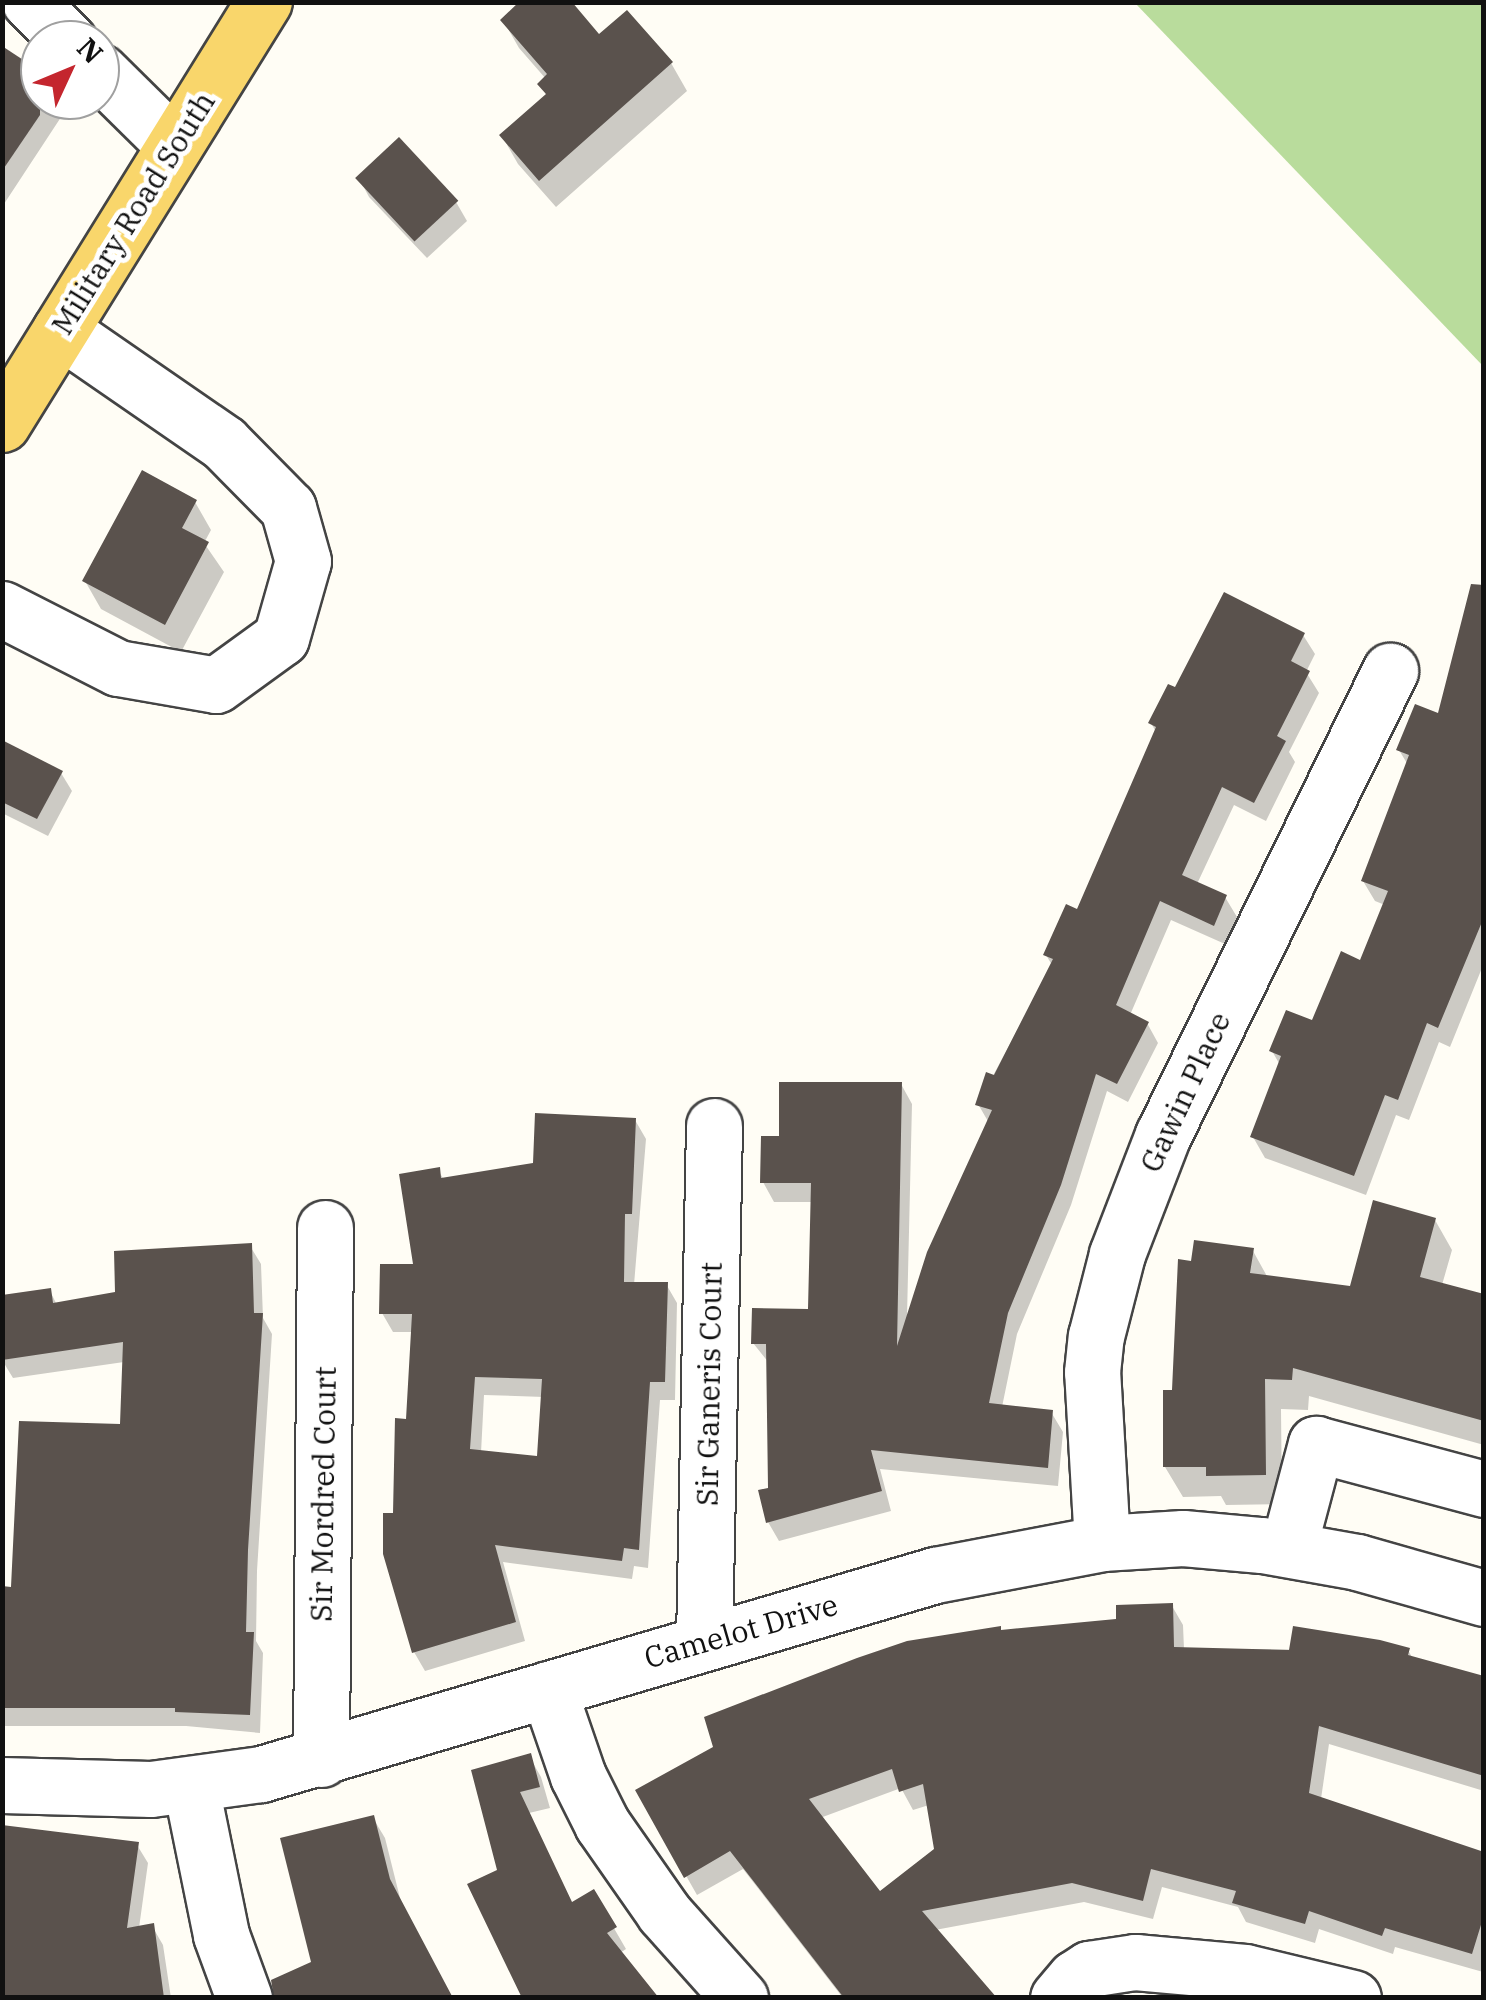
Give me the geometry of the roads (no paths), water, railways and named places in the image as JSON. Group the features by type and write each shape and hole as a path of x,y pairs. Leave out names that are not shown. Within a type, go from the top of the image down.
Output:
{"main road":[{"name":"Military Road South","path":"2,424 264,2"}],"street":[{"path":"30,2 48,20"},
{"path":"120,92 174,145"},
{"path":"2,609 118,668 216,685 281,638 302,560 288,508 224,443 60,330"},
{"name":"Gawin Place","path":"1102,1543 1092,1372 1099,1322 1117,1254 1163,1134 1390,670"},
{"name":"Sir Ganeris Court","path":"704,1641 714,1126"},
{"name":"Sir Mordred Court","path":"320,1759 326,1228"},
{"path":"1288,1550 1316,1444 1484,1489"},
{"name":"Camelot Drive","path":"2,1784 192,1787 320,1759 935,1575 1102,1543 1183,1538 1288,1550 1357,1562 1484,1598"},
{"path":"548,1689 578,1776 611,1839 664,1913 740,1998"},
{"path":"192,1787 221,1935 244,1998"},
{"path":"1058,1998 1074,1978 1089,1969 1135,1962 1245,1972 1353,1998"}]}
